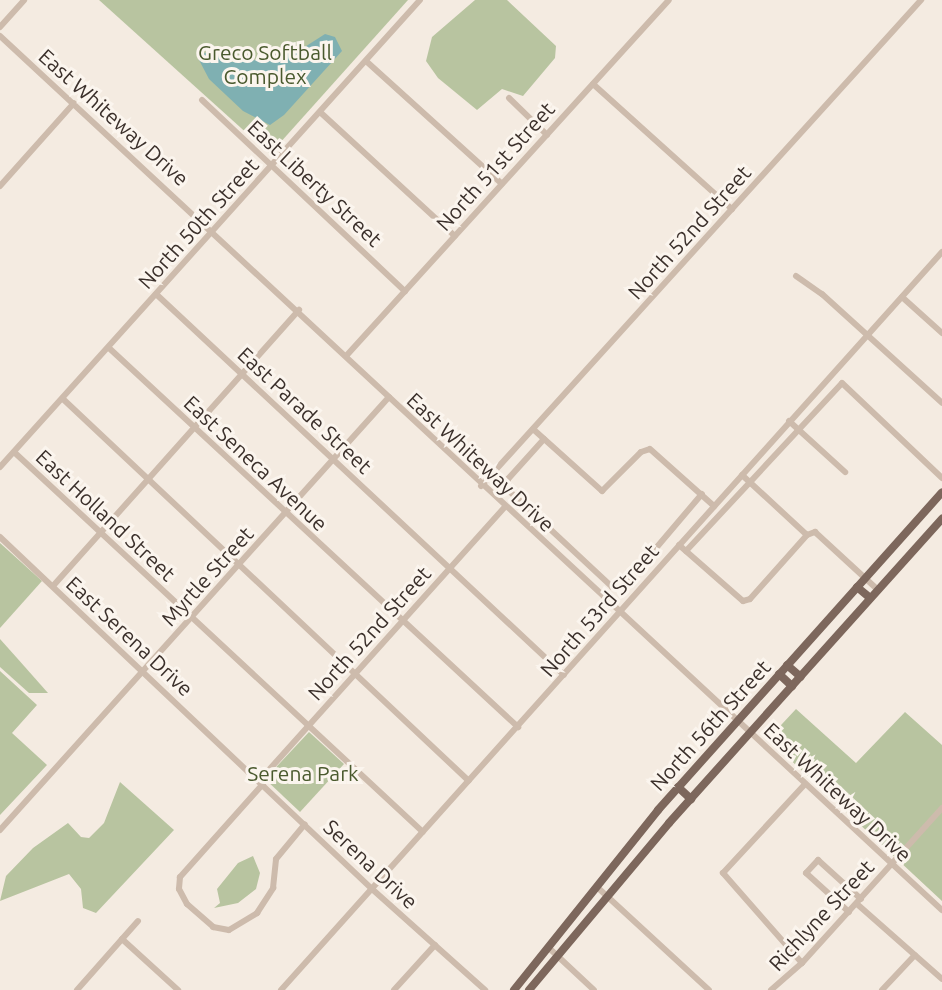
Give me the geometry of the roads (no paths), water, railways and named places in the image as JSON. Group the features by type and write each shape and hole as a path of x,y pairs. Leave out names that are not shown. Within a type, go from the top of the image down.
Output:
{"main road":[{"name":"North 56th Street","path":"514,990 550,949 678,787 942,492"},
{"name":"North 56th Street","path":"529,990 691,799 942,519"},
{"path":"857,586 870,598"},
{"path":"787,665 801,677"},
{"path":"779,674 792,686"},
{"path":"678,787 691,799"}],"street":[{"path":"0,27 24,0"},
{"name":"North 50th Street","path":"0,467 420,0"},
{"name":"North 51st Street","path":"347,355 669,0"},
{"name":"North 52nd Street","path":"481,486 921,0"},
{"name":"East Whiteway Drive","path":"0,36 299,310 504,508 942,910"},
{"path":"366,60 502,184"},
{"path":"592,84 732,210"},
{"path":"509,98 547,135"},
{"name":"East Liberty Street","path":"202,100 405,291"},
{"path":"0,186 74,103"},
{"path":"320,112 454,236"},
{"name":"North 53rd Street","path":"280,990 470,781 942,252"},
{"path":"796,276 942,403"},
{"name":"East Parade Street","path":"156,294 564,675"},
{"path":"902,297 942,333"},
{"path":"52,586 299,310"},
{"name":"East Seneca Avenue","path":"109,348 518,727"},
{"path":"686,551 842,383 942,478"},
{"name":"Myrtle Street","path":"0,830 389,397"},
{"path":"63,399 470,781"},
{"path":"789,421 845,472"},
{"path":"533,429 602,491 641,452 650,449 714,506"},
{"path":"544,439 508,479 506,488 612,586 623,587 702,494"},
{"name":"East Holland Street","path":"14,452 423,832"},
{"path":"742,474 807,535"},
{"name":"North 52nd Street","path":"305,824 276,859 273,888 257,913 229,930 213,927 187,904 179,889 180,876 308,726 504,508"},
{"path":"679,545 736,598 746,601 807,535 815,532 878,590"},
{"name":"East Serena Drive","path":"0,537 237,759"},
{"name":"Serena Drive","path":"237,759 372,889 485,990"},
{"path":"802,963 723,873 804,784"},
{"name":"Richlyne Street","path":"771,990 802,963 942,808"},
{"path":"849,912 806,873 818,860 942,979"},
{"path":"597,887 709,990"},
{"path":"76,990 138,921"},
{"path":"122,939 174,989"},
{"path":"394,990 435,945"},
{"path":"550,949 594,990"},
{"path":"882,990 915,955"}],"water":[{"path":"325,34 335,37 342,51 284,115 270,125 243,111 209,79 198,58 208,51 231,62 267,59 300,50"}],"park label":[{"name":"Greco Softball Complex","path":"265,64"},
{"name":"Serena Park","path":"303,773"}]}
